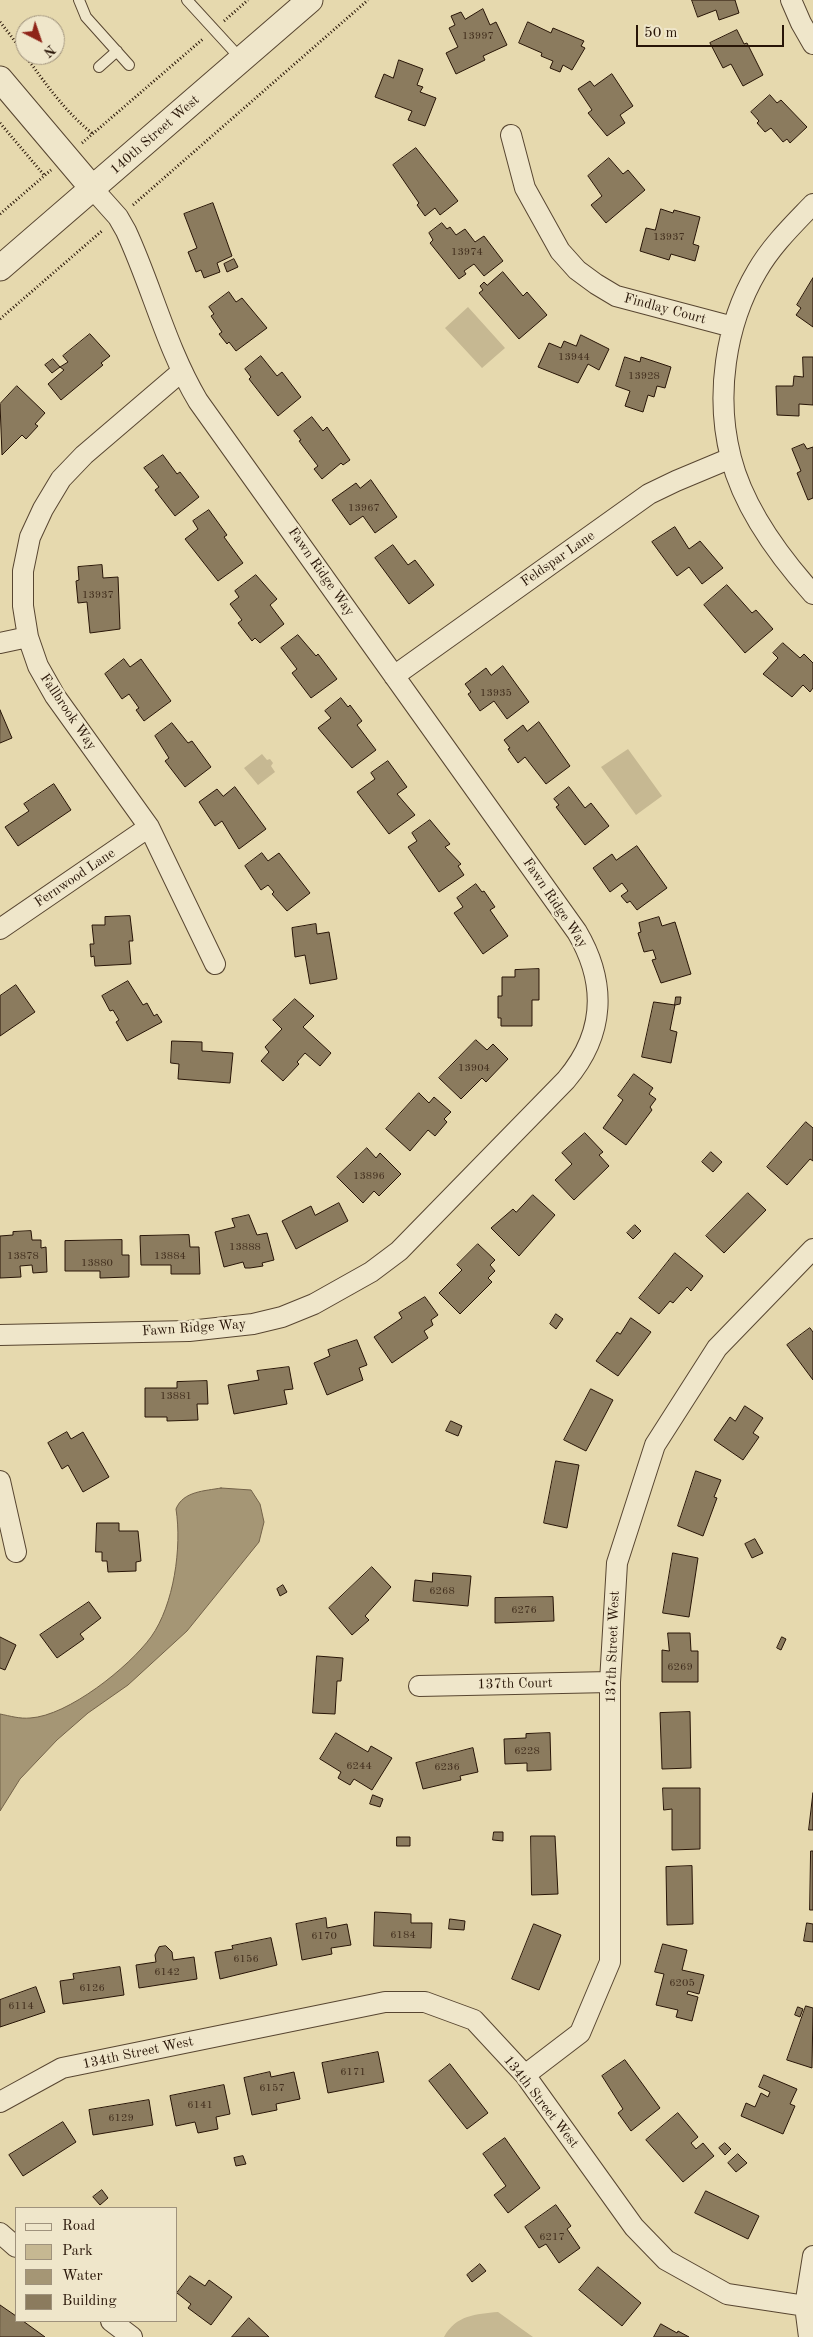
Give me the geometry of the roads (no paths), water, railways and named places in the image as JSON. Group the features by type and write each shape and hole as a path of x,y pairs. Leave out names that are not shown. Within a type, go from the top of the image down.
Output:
{"street":[{"name":"140th Street West","path":"0,268 310,0"},
{"path":"791,0 813,44"},
{"path":"0,79 93,189"},
{"name":"Findlay Court","path":"511,135 525,188 560,251 577,270 616,296 733,327"},
{"name":"Fawn Ridge Way","path":"0,1335 218,1329 282,1317 314,1304 371,1272 399,1251 424,1228 578,1065 595,1027 598,1007 598,988 587,950 577,932 198,401 181,372 126,231 118,217 93,189"},
{"path":"813,204 774,246 757,271 733,327 725,383 724,411 731,458 746,498 761,526 813,594"},
{"name":"Fallbrook Way","path":"181,372 84,455 61,479 43,509 30,538 23,571 23,606 28,637 38,666 56,696 149,827 215,964"},
{"name":"Feldspar Lane","path":"394,676 649,494 731,458"},
{"path":"0,644 28,637"},
{"name":"Fernwood Lane","path":"0,929 149,827"},
{"name":"137th Street West","path":"525,2075 580,2033 610,1962 610,1682 616,1562 655,1445 716,1348 813,1249"},
{"path":"0,1481 16,1552"},
{"name":"137th Court","path":"420,1686 610,1682"},
{"name":"134th Street West","path":"0,2102 62,2068 385,2002 425,2002 474,2020 525,2075 634,2227 666,2260 727,2294 809,2307"},
{"path":"0,2233 15,2246"},
{"path":"809,2337 813,2256"},
{"path":"112,2322 132,2337"}],"lane":[{"path":"79,0 86,17 129,66"},
{"path":"185,0 241,59"},
{"path":"99,67 117,51"}],"water":[{"path":"221,1488 251,1490 260,1504 264,1522 259,1542 187,1631 128,1685 88,1713 57,1740 20,1779 0,1811 0,1714 30,1718 62,1709 96,1688 141,1649 159,1624 171,1592 177,1558 178,1524 176,1509 179,1503 189,1495"}]}
